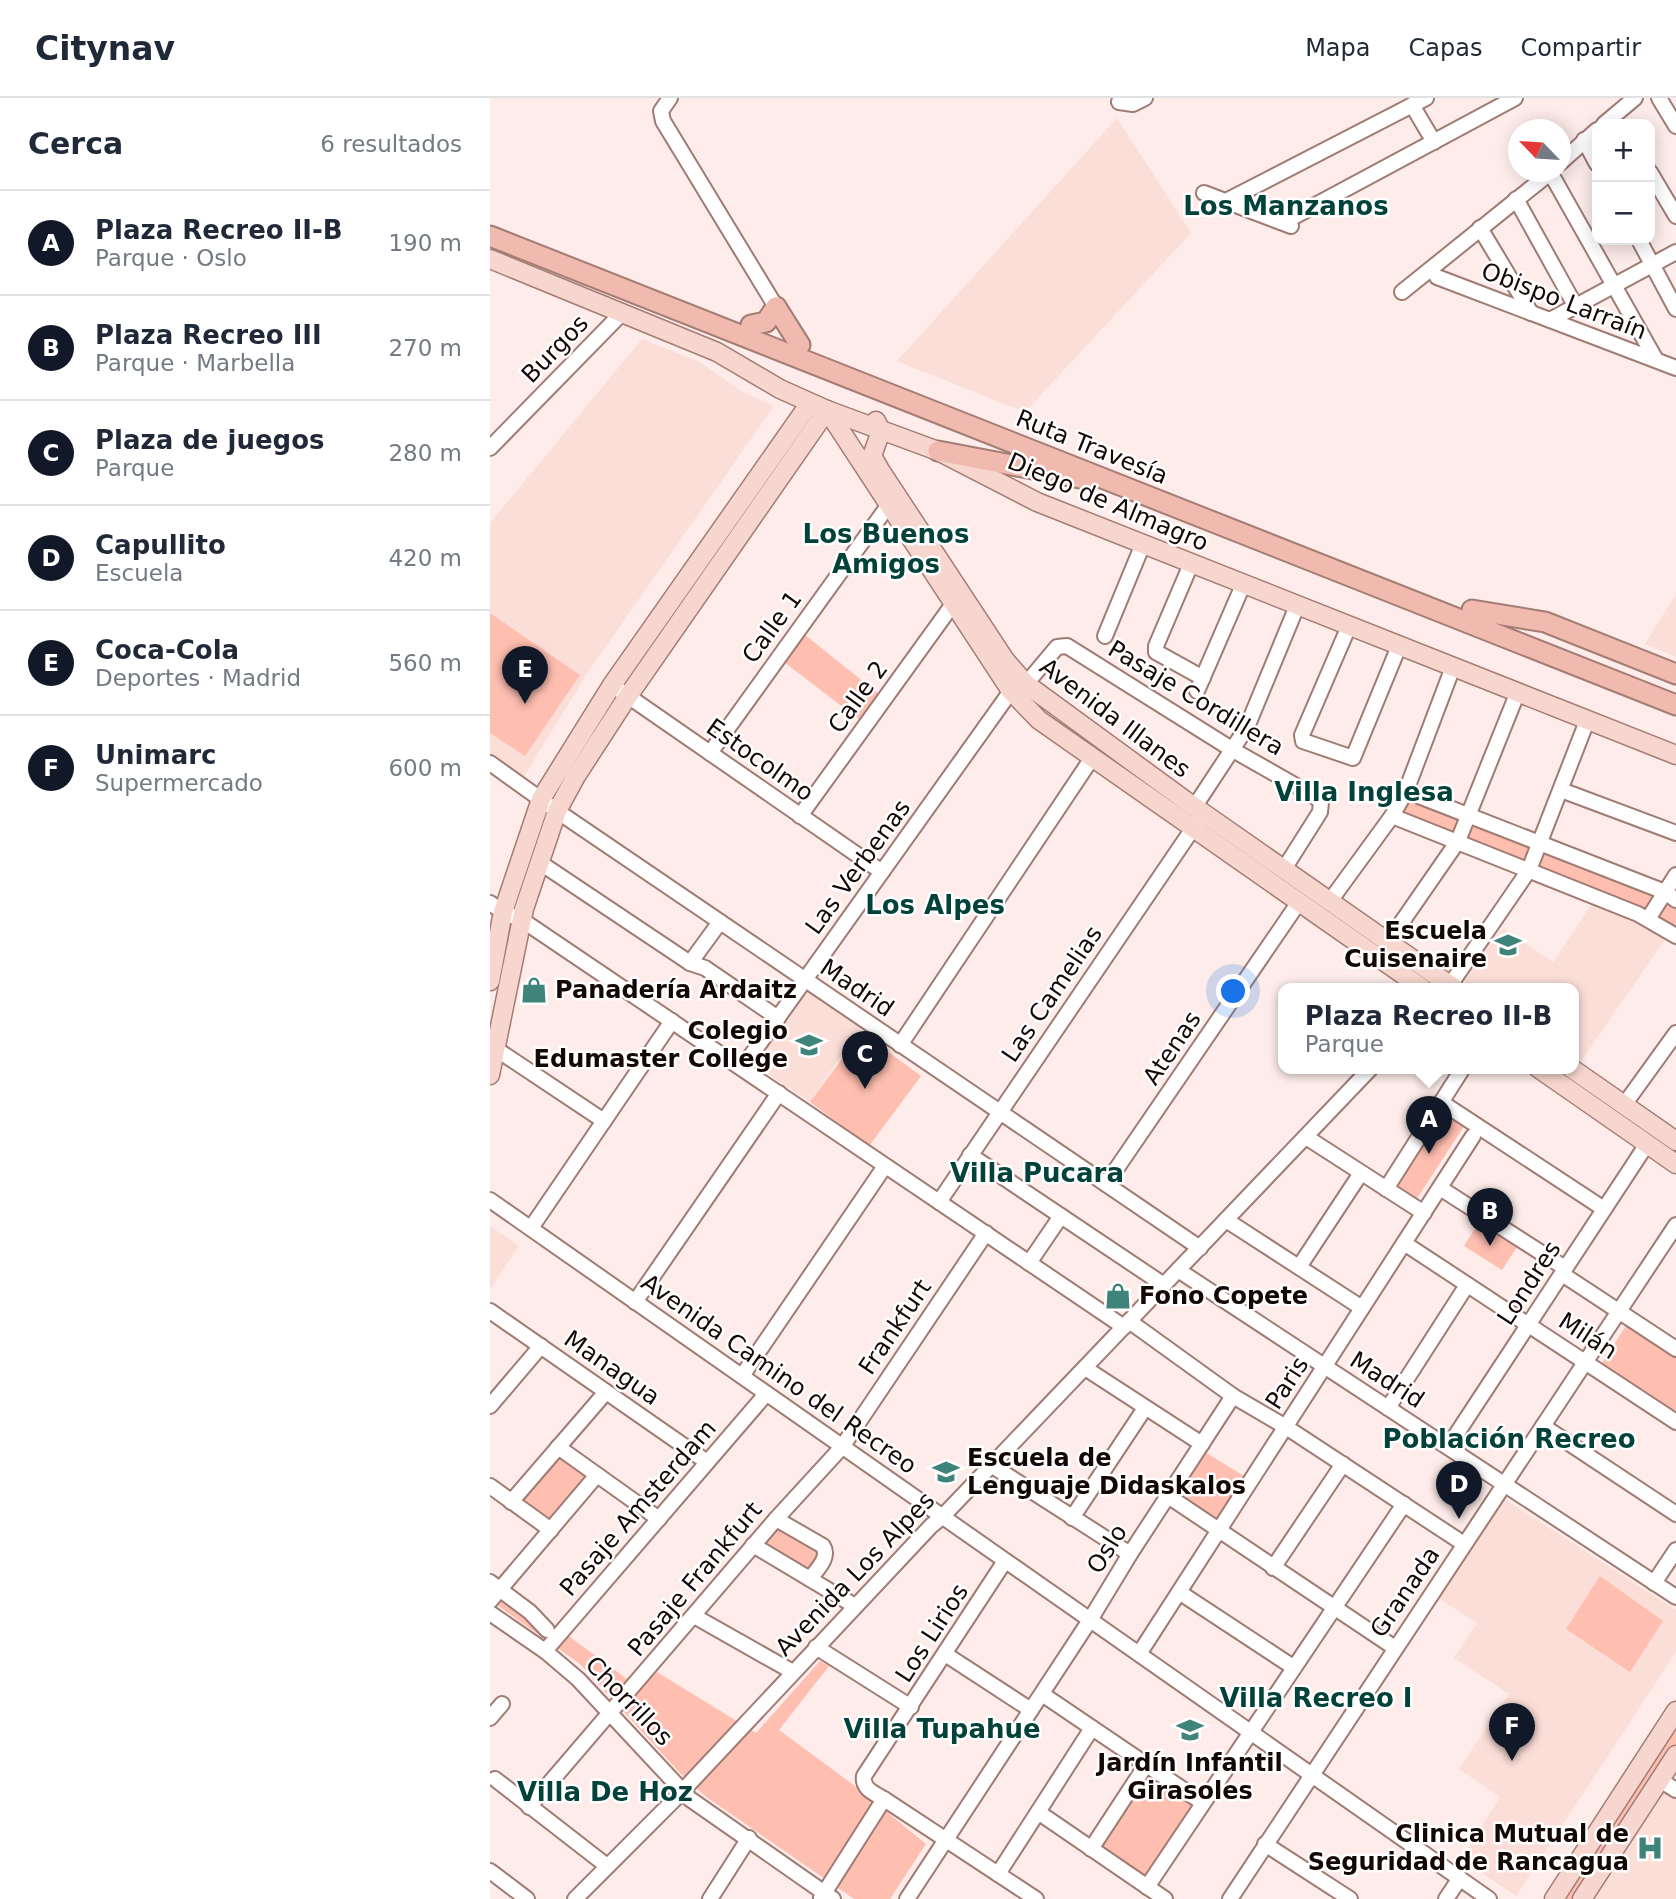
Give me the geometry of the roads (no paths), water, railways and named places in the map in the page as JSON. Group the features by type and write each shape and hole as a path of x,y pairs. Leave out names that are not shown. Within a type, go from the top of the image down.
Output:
{"highway":[{"name":"Ruta Travesía","path":"490,221 1676,690"},
{"name":"Ruta Travesía","path":"490,236 1676,705"},
{"path":"751,325 766,321 776,307 800,345"},
{"path":"938,451 1133,489"},
{"path":"1472,610 1545,622 1676,674"}],"main road":[{"name":"Diego de Almagro","path":"490,259 718,352 768,383 810,403 938,451 1037,502 1676,755"},
{"path":"490,981 497,908 541,799 612,685 810,403 828,401 861,413 877,423 881,431"},
{"path":"490,1075 493,1046 522,920 557,811 576,776 628,696 827,410"},
{"name":"Avenida Illanes","path":"827,410 1005,660 1018,688 1043,699 1445,983"},
{"name":"Avenida Illanes","path":"881,431 873,456 892,500 953,604 1018,688 1039,720 1415,983"},
{"path":"1547,1074 1676,1164"},
{"path":"1579,1074 1676,1141"},
{"path":"1554,1899 1612,1809 1671,1732 1676,1712"},
{"path":"1582,1899 1676,1755"},
{"path":"1612,1809 1623,1810 1633,1821"}],"street":[{"path":"670,98 661,111 663,121 776,307"},
{"path":"1121,98 1119,102 1133,104 1145,98"},
{"path":"1226,201 1426,98"},
{"path":"1205,193 1289,225 1515,98"},
{"path":"1610,119 1635,98"},
{"path":"1659,98 1676,127"},
{"path":"1412,106 1434,142"},
{"path":"1571,152 1592,134"},
{"path":"1584,140 1592,155"},
{"path":"1655,180 1676,216"},
{"path":"1402,292 1537,182"},
{"path":"1556,182 1656,359"},
{"path":"1516,199 1576,307"},
{"path":"1480,228 1531,313"},
{"path":"1642,245 1676,309"},
{"path":"1550,320 1676,252"},
{"name":"Obispo Larraín","path":"1437,277 1676,368"},
{"name":"Burgos","path":"490,448 623,312"},
{"name":"Calle 1","path":"710,753 892,500"},
{"path":"1105,636 1143,544"},
{"path":"1191,564 1156,646 1156,652 1200,685 1243,585"},
{"name":"Calle 2","path":"800,816 953,604"},
{"name":"Las Camelias","path":"939,1202 1193,829 1199,809 1247,727 1297,606"},
{"path":"1349,626 1302,735 1303,741 1353,758 1399,646"},
{"name":"Pasaje Cordillera","path":"1018,688 1057,647 1067,646 1233,750 1314,796 1321,802 1320,812 1284,869"},
{"path":"1330,901 1392,816 1406,791 1453,667"},
{"name":"Estocolmo","path":"612,685 882,872"},
{"name":"Las Verbenas","path":"742,1069 882,872 1018,688"},
{"path":"1388,942 1458,841 1517,694"},
{"path":"1454,983 1529,870 1587,721"},
{"path":"900,1045 1093,758"},
{"name":"Madrid","path":"490,763 1200,1248"},
{"path":"1561,790 1676,833"},
{"path":"1406,791 1670,896"},
{"path":"1392,816 1648,919 1676,936"},
{"path":"539,862 778,1018"},
{"path":"1648,919 1670,896 1676,875"},
{"name":"Atenas","path":"1106,1184 1299,902"},
{"path":"497,908 522,920 1029,1263 1464,1544"},
{"path":"690,963 720,922"},
{"path":"531,1228 672,1021"},
{"path":"1624,1105 1676,1032"},
{"path":"493,1046 604,1121"},
{"name":"Avenida Los Alpes","path":"575,1899 682,1791 931,1526 1365,1074"},
{"path":"1386,1189 1458,1074"},
{"path":"635,1302 779,1093"},
{"path":"1441,1102 1604,1209"},
{"name":"Paris","path":"1139,1654 1473,1136"},
{"path":"1306,1137 1424,1213"},
{"name":"Londres","path":"1448,1447 1647,1144"},
{"path":"971,1156 1164,1285"},
{"path":"742,1376 885,1166"},
{"path":"1298,1267 1361,1173"},
{"path":"1440,1188 1676,1349"},
{"name":"Avenida Camino del Recreo","path":"490,1200 1489,1899"},
{"path":"1029,1263 1061,1216"},
{"path":"1226,1220 1362,1308"},
{"name":"Granada","path":"1230,1899 1676,1225"},
{"name":"Frankfurt","path":"842,1447 986,1233"},
{"name":"Milán","path":"1404,1243 1676,1422"},
{"name":"Madrid","path":"1178,1270 1676,1597"},
{"path":"1388,1408 1468,1285"},
{"name":"Managua","path":"490,1311 707,1462"},
{"path":"490,1406 541,1346"},
{"path":"1085,1368 1202,1444"},
{"path":"511,1502 606,1392"},
{"name":"Pasaje Amsterdam","path":"545,1651 766,1394"},
{"name":"Oslo","path":"907,1899 1233,1396"},
{"path":"1072,1518 1145,1408"},
{"path":"1543,1426 1676,1514"},
{"path":"558,1447 659,1519"},
{"name":"Pasaje Frankfurt","path":"529,1807 753,1545 842,1447"},
{"path":"1273,1568 1343,1464"},
{"path":"991,1465 1130,1554"},
{"path":"490,1601 495,1585 551,1530 597,1475"},
{"path":"490,1486 551,1530"},
{"path":"1168,1496 1395,1648"},
{"path":"1147,1887 1404,1504"},
{"path":"776,1519 826,1550 826,1556 810,1579"},
{"path":"753,1545 855,1606"},
{"path":"1654,1583 1676,1550"},
{"name":"Los Lirios","path":"1005,1561 864,1776 863,1782 866,1788 1036,1899"},
{"path":"495,1585 530,1612 547,1630"},
{"path":"1179,1592 1293,1667"},
{"name":"Chorrillos","path":"490,1613 545,1651 579,1679 682,1791 826,1897"},
{"path":"694,1616 793,1672"},
{"path":"816,1647 911,1707"},
{"path":"946,1654 1031,1710"},
{"path":"1042,1694 1203,1803"},
{"path":"490,1718 502,1704"},
{"path":"998,1874 1091,1728"},
{"path":"1090,1849 1146,1765"},
{"path":"495,1779 607,1866"},
{"path":"1660,1780 1676,1790"},
{"path":"826,1897 884,1799"},
{"path":"1038,1812 1165,1899"},
{"path":"710,1899 749,1838"},
{"path":"1265,1844 1350,1899"},
{"path":"490,1892 495,1875 527,1899"},
{"path":"1446,1899 1460,1878"}],"place":[{"name":"Coca-Cola","path":"525,704"},
{"name":"Escuela Cuisenaire","path":"1508,945"},
{"name":"Panadería Ardaitz","path":"534,990"},
{"name":"Colegio Edumaster College","path":"809,1045"},
{"name":"Plaza de juegos","path":"865,1089"},
{"name":"Plaza Recreo II-B","path":"1429,1154"},
{"name":"Plaza Recreo III","path":"1490,1246"},
{"name":"Fono Copete","path":"1118,1296"},
{"name":"Escuela de Lenguaje Didaskalos","path":"946,1472"},
{"name":"Capullito","path":"1459,1519"},
{"name":"Jardín Infantil Girasoles","path":"1190,1730"},
{"name":"Unimarc","path":"1512,1761"},
{"name":"Clinica Mutual de Seguridad de Rancagua","path":"1650,1848"}],"district":[{"name":"Los Manzanos","path":"1286,206"},
{"name":"Los Buenos Amigos","path":"886,548"},
{"name":"Villa Inglesa","path":"1364,792"},
{"name":"Los Alpes","path":"935,905"},
{"name":"Villa Pucara","path":"1037,1173"},
{"name":"Población Recreo","path":"1509,1439"},
{"name":"Villa Recreo I","path":"1316,1698"},
{"name":"Villa Tupahue","path":"942,1729"},
{"name":"Villa De Hoz","path":"605,1792"}]}
